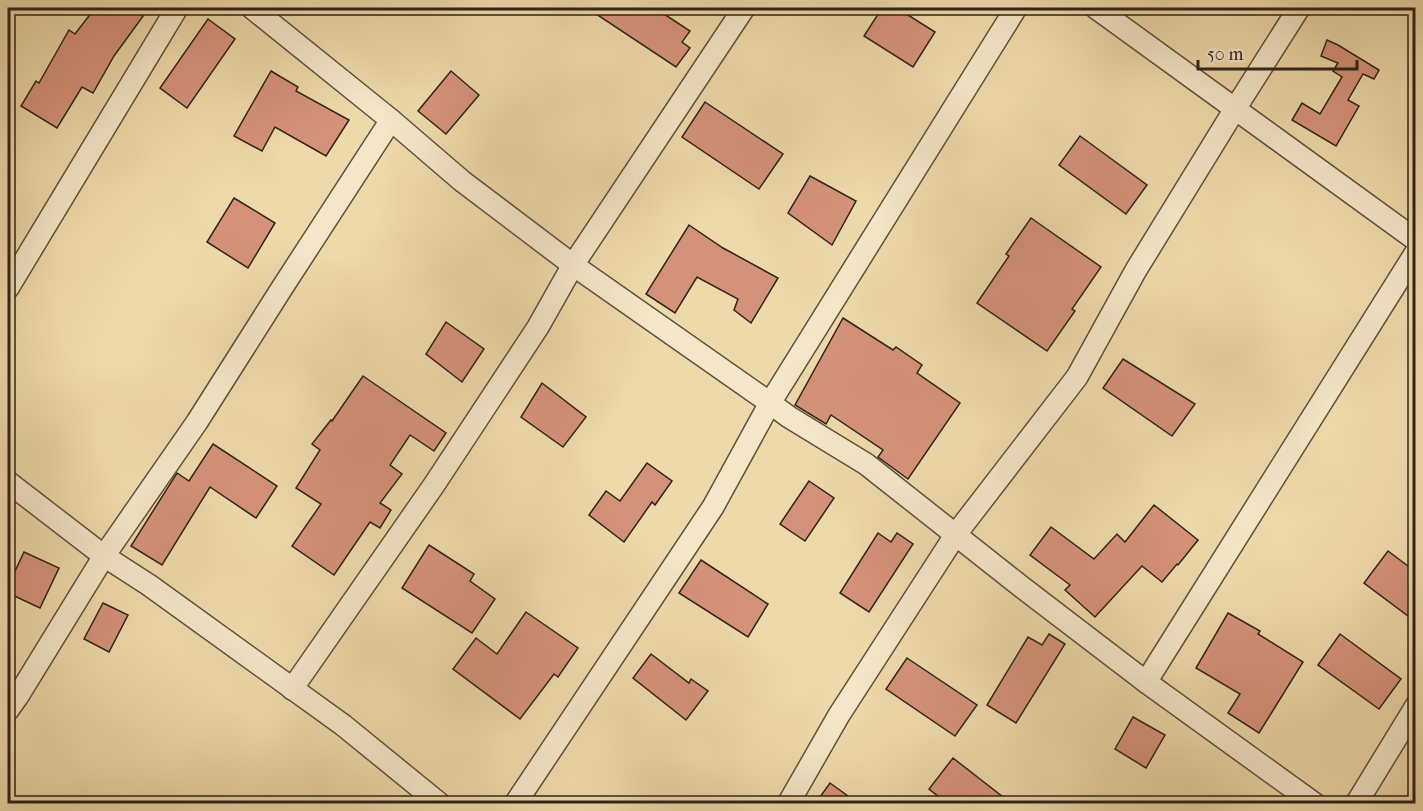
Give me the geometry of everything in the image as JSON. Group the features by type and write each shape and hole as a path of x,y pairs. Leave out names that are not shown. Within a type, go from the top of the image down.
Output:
{"street":[{"path":"8,288 177,8"},
{"path":"252,8 391,120 462,181 573,265 789,417 866,464 1146,682 1307,801"},
{"path":"292,689 447,466 538,327 573,265 744,8"},
{"path":"515,804 713,507 770,403 1016,8"},
{"path":"1096,8 1416,240"},
{"path":"788,804 839,715 956,534 1077,377 1136,270 1299,8"},
{"path":"8,710 104,556 197,422 391,120"},
{"path":"1146,682 1416,252"},
{"path":"8,482 104,556 149,585 343,725 440,804"},
{"path":"1356,804 1416,706"}],"building":[{"path":"95,8 149,8 114,56 93,93 82,87 57,128 21,106 36,81 39,83 69,30 75,34"},
{"path":"587,8 655,8 690,31 682,42 690,48 676,67"},
{"path":"882,8 897,8 935,32 913,67 864,36"},
{"path":"208,19 235,39 187,108 160,88"},
{"path":"1327,40 1379,70 1374,79 1363,74 1348,100 1359,106 1336,146 1292,120 1302,103 1320,114 1342,77 1333,71 1338,63 1321,56"},
{"path":"271,71 298,87 296,91 349,120 326,156 275,127 262,151 234,136"},
{"path":"451,71 479,95 446,134 418,111"},
{"path":"705,102 783,154 759,189 682,137"},
{"path":"1080,136 1147,185 1126,214 1059,165"},
{"path":"810,176 856,201 832,245 788,213"},
{"path":"234,198 275,223 248,268 207,242"},
{"path":"1031,218 1101,267 1072,309 1075,311 1047,351 977,303 1009,256 1006,254"},
{"path":"689,225 723,248 778,278 751,323 734,310 738,299 697,277 675,313 646,294"},
{"path":"843,318 893,350 896,347 922,365 917,373 960,403 908,479 878,457 883,450 831,415 826,424 795,405"},
{"path":"446,322 484,349 462,382 426,354"},
{"path":"1123,359 1195,404 1172,436 1103,388"},
{"path":"363,376 446,433 434,451 410,435 390,465 402,474 380,503 391,510 380,528 370,522 334,575 292,546 321,504 296,488 320,450 312,444 332,421"},
{"path":"542,383 586,417 563,447 521,417"},
{"path":"213,444 277,486 256,518 210,487 162,565 131,546 177,473 189,481"},
{"path":"647,463 672,481 655,505 652,502 624,542 589,515 606,491 620,501"},
{"path":"809,481 834,498 805,541 780,524"},
{"path":"1154,505 1198,540 1162,582 1142,566 1095,617 1065,590 1070,585 1030,555 1051,527 1094,559 1117,534 1125,542"},
{"path":"878,533 891,542 897,533 913,544 869,612 840,593"},
{"path":"429,545 474,574 470,581 495,599 472,633 402,588"},
{"path":"1388,551 1416,572 1416,622 1364,583"},
{"path":"24,552 59,568 40,608 8,593 8,586"},
{"path":"701,560 768,604 748,637 679,593"},
{"path":"103,603 128,615 109,652 84,639"},
{"path":"526,612 578,648 558,677 554,674 520,719 453,669 476,638 497,654"},
{"path":"1228,613 1260,631 1258,634 1303,662 1259,733 1228,713 1240,694 1196,668"},
{"path":"1049,634 1065,644 1016,723 987,705 1028,637 1042,645"},
{"path":"1340,634 1401,679 1379,709 1318,665"},
{"path":"651,654 689,683 691,679 708,691 686,720 633,678"},
{"path":"907,658 977,705 955,736 886,689"},
{"path":"1133,717 1165,735 1146,768 1115,749"},
{"path":"953,758 1012,804 948,804 929,789"},
{"path":"830,783 859,804 815,804"}]}
